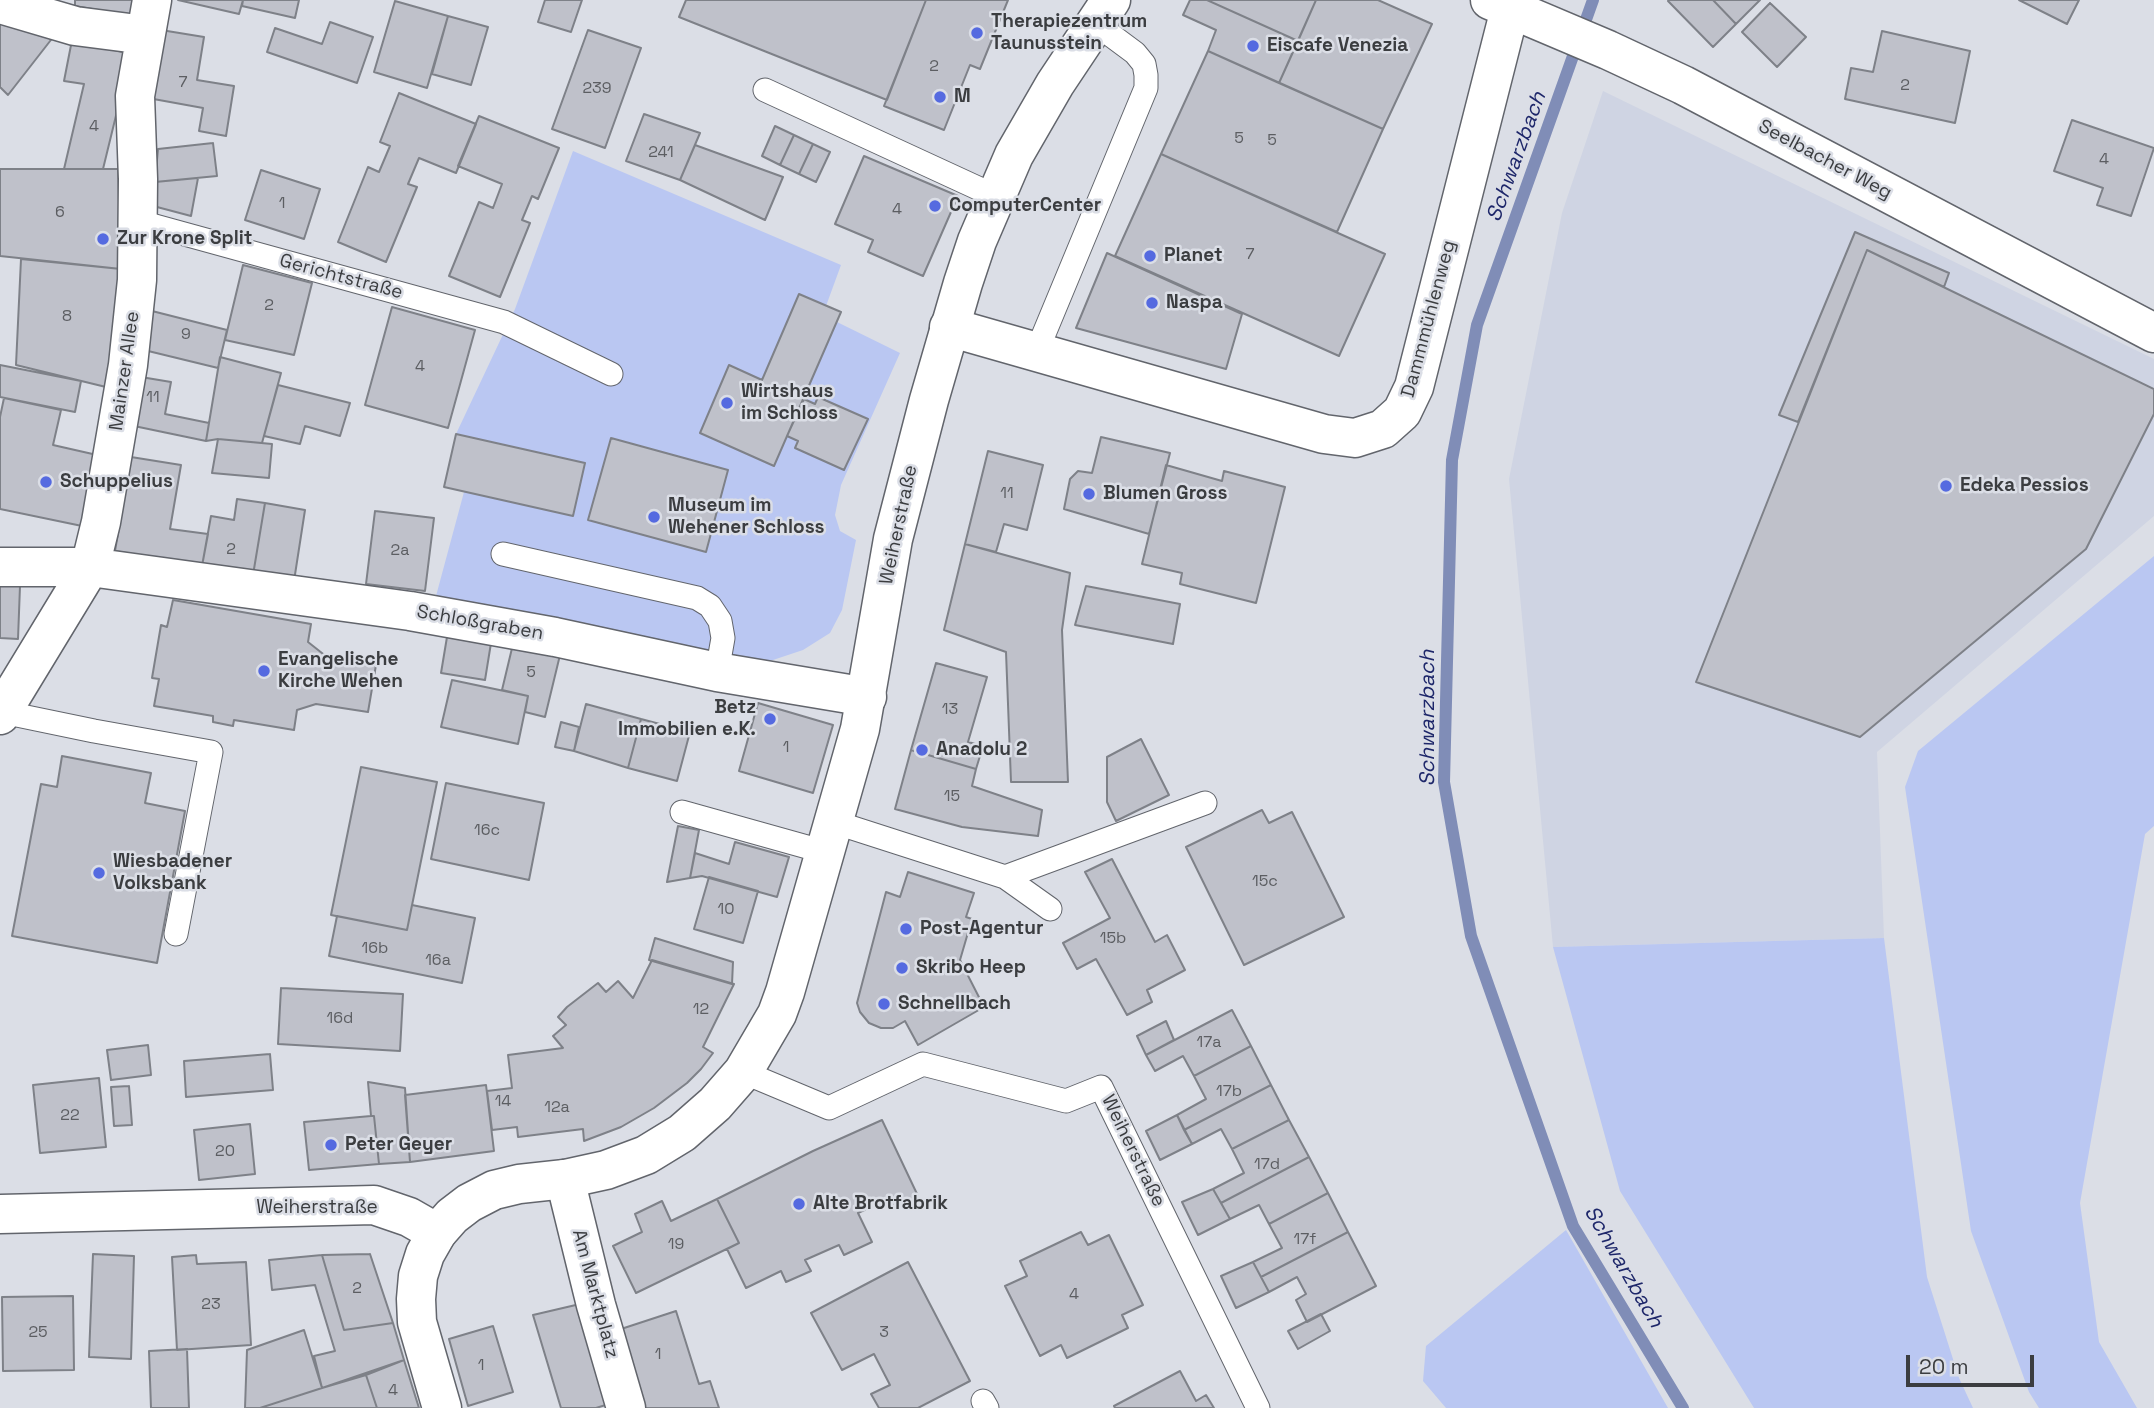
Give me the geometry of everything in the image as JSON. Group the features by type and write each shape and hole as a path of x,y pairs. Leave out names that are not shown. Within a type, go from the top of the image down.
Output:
{"street":[{"path":"0,4 75,26 149,17"},
{"name":"Seelbacher Weg","path":"1511,9 1683,85 2154,333"},
{"name":"Dammmühlenweg","path":"949,327 1324,434 1355,438 1382,429 1402,412 1414,387 1511,9"},
{"name":"Weiherstraße","path":"0,1214 374,1205 409,1217 437,1233 452,1216 469,1203 494,1190 607,1171 646,1156 682,1133 715,1104 743,1072 766,1035 785,992 867,696 893,539 949,327 977,241 995,196 1034,118 1103,12"},
{"name":"Mainzer Allee","path":"1,714 90,566 101,522 128,365 137,280 135,96 149,17"},
{"name":"Schloßgraben","path":"0,567 90,566 410,611 555,637 717,672 867,696"},
{"name":"Am Marktplatz","path":"565,1179 596,1305 626,1408"},
{"path":"437,1233 425,1254 418,1276 416,1299 418,1322 442,1408"}],"lane":[{"path":"1036,353 1146,88 1144,64 1103,12"},
{"path":"765,90 995,196"},
{"name":"Gerichtstraße","path":"137,221 504,322 611,374"},
{"path":"503,554 697,598 710,606 720,621 723,638 717,672"},
{"path":"1,714 211,752 176,934"},
{"path":"1005,877 1205,803"},
{"path":"682,812 829,837 1005,877 1050,909"},
{"name":"Weiherstraße","path":"743,1072 829,1108 923,1064 1066,1101 1101,1087 1258,1408"}],"shaded area":[{"path":"1603,91 2154,359 2154,516 1877,752 1884,938 1553,947 1509,479 1562,213"},
{"path":"573,151 841,265 826,306 841,312 837,322 900,353 841,485 835,515 840,531 856,540 842,610 830,633 803,650 770,661 665,647 491,605 436,596 464,492 444,487 456,434 515,309"},
{"path":"2154,556 2154,826 2145,834 2080,1203 2099,1342 2137,1408 2039,1408 2029,1392 1971,1231 1905,787 1918,751"},
{"path":"1884,938 1927,1277 1959,1378 1973,1408 1754,1408 1620,1191 1553,947"},
{"path":"1566,1230 1668,1408 1446,1408 1423,1381 1426,1346"}],"building":[{"path":"75,0 135,0 133,16 75,6"},
{"path":"178,0 243,0 239,14"},
{"path":"243,0 299,0 295,18 242,6"},
{"path":"545,0 582,0 571,32 538,22"},
{"path":"686,0 926,0 887,100 679,17"},
{"path":"926,0 1008,0 980,69 970,65 944,130 884,106"},
{"name":"Eiscafe Venezia","path":"1190,0 1207,0 1298,41 1279,83 1208,51 1216,30 1183,15"},
{"path":"1207,0 1316,0 1298,41"},
{"path":"1316,0 1378,0 1432,24 1383,129 1279,83"},
{"path":"1669,0 1713,0 1736,24 1713,47"},
{"path":"1713,0 1760,0 1736,24"},
{"path":"2019,0 2079,0 2067,24"},
{"path":"395,1 448,16 427,88 374,72"},
{"path":"1770,3 1806,37 1777,67 1742,32"},
{"path":"448,16 488,27 471,85 432,74"},
{"path":"0,21 54,36 8,95 0,87"},
{"path":"330,22 373,37 357,83 267,52 275,28 322,44"},
{"path":"161,30 204,37 197,80 234,86 226,136 199,131 203,108 148,98"},
{"path":"588,30 641,48 605,148 552,129"},
{"path":"1882,31 1970,51 1955,123 1845,99 1851,68 1873,72"},
{"path":"72,40 131,54 103,169 64,169 84,84 64,81"},
{"path":"1208,51 1383,129 1337,232 1161,154"},
{"path":"399,93 476,124 456,173 419,158 408,184 417,187 386,262 338,242 368,167 379,172 390,146 380,142"},
{"path":"644,114 700,133 680,180 626,161"},
{"path":"479,116 559,148 538,199 532,196 522,220 530,223 500,297 449,276 479,202 493,208 502,184 458,166"},
{"path":"2072,120 2154,148 2131,216 2097,205 2103,188 2054,171"},
{"path":"775,126 794,135 780,165 762,156"},
{"path":"794,135 813,144 799,174 780,165"},
{"path":"213,143 217,176 155,182 158,149"},
{"path":"813,144 830,152 816,182 799,174"},
{"path":"695,145 783,177 765,220 680,180"},
{"path":"1161,154 1385,254 1339,356 1115,256"},
{"path":"864,156 958,196 923,276 868,252 873,240 835,224"},
{"path":"0,169 118,169 121,269 0,256"},
{"path":"261,170 320,189 304,239 245,220"},
{"path":"198,178 191,216 157,207 155,182"},
{"path":"1855,232 1949,273 1944,287 1867,250 1798,422 1779,415"},
{"name":"Edeka Pessios","path":"1867,250 2154,389 2154,414 2086,549 1860,737 1696,682"},
{"name":"Naspa","path":"1107,253 1242,314 1226,369 1076,328"},
{"path":"21,259 121,269 110,388 16,365"},
{"path":"243,265 312,283 294,355 225,340"},
{"path":"799,294 841,312 774,466 700,433 729,365 762,380"},
{"path":"392,307 475,330 448,428 365,405"},
{"path":"152,311 227,330 218,368 144,350"},
{"path":"220,357 281,373 262,443 218,439 206,441"},
{"path":"0,365 81,381 75,412 0,397"},
{"path":"141,377 171,382 165,414 209,423 206,441 134,426"},
{"path":"278,385 350,403 340,436 305,426 300,444 264,436"},
{"path":"818,397 868,419 844,470 795,448 798,441 787,436 804,399 815,404"},
{"name":"Schuppelius","path":"4,398 61,410 53,445 97,455 82,526 0,509 0,417"},
{"path":"456,434 585,463 573,516 444,487"},
{"path":"1101,437 1170,453 1149,534 1064,509 1070,479 1078,471 1092,473"},
{"path":"611,438 728,470 706,552 588,520"},
{"path":"218,439 272,444 269,478 212,473"},
{"path":"988,451 1043,465 1027,530 1004,524 996,552 965,544"},
{"path":"131,457 181,465 170,529 208,534 202,566 115,551"},
{"path":"1166,465 1222,481 1224,471 1285,487 1256,603 1180,584 1182,573 1142,564"},
{"path":"237,499 265,503 253,575 202,566 211,516 234,520"},
{"path":"265,503 305,510 294,581 253,575"},
{"path":"375,511 434,518 425,591 366,584"},
{"path":"965,544 1070,573 1062,630 1068,782 1011,782 1006,652 944,630"},
{"path":"0,586 20,586 18,639 0,638"},
{"path":"1086,586 1180,604 1173,644 1075,625"},
{"name":"Evangelische Kirche Wehen","path":"173,600 311,624 308,642 327,657 376,665 368,712 316,704 297,710 294,730 234,720 233,726 213,722 213,716 154,706 159,679 152,678 161,625 167,627"},
{"path":"447,637 491,643 485,680 441,673"},
{"path":"513,644 560,655 545,717 525,712 528,696 502,690"},
{"path":"936,663 987,677 968,742 983,746 976,769 911,750"},
{"path":"452,680 528,696 518,744 441,727"},
{"path":"758,703 833,725 813,793 739,771"},
{"path":"586,704 641,719 628,768 574,751"},
{"path":"641,719 690,732 677,781 628,768"},
{"path":"561,722 579,727 574,751 555,747"},
{"path":"1141,739 1169,795 1116,821 1107,802 1107,757"},
{"path":"911,750 976,769 972,786 1042,810 1038,836 962,827 895,809"},
{"name":"Wiesbadener Volksbank","path":"62,756 151,773 145,803 185,811 157,963 12,936 41,784 57,787"},
{"path":"361,767 437,782 407,930 331,915"},
{"path":"446,783 544,803 529,880 431,859"},
{"path":"1262,810 1269,823 1292,812 1344,917 1244,965 1186,847"},
{"path":"678,826 699,830 690,878 667,882"},
{"path":"735,842 789,857 777,897 702,876 690,878 695,853 729,864"},
{"path":"1112,859 1155,942 1167,935 1185,970 1147,990 1152,1002 1127,1015 1096,959 1077,969 1063,943 1110,918 1085,872"},
{"path":"908,872 974,893 966,917 972,919 960,960 984,1007 918,1045 905,1021 893,1028 881,1028 869,1023 857,1003 886,892 900,897"},
{"path":"709,877 758,891 743,943 694,929"},
{"path":"412,905 475,918 462,983 329,956 337,916 407,930"},
{"path":"655,938 733,962 732,984 649,960"},
{"path":"652,960 734,984 703,1047 713,1053 701,1069 654,1108 621,1127 584,1141 583,1129 518,1137 517,1127 492,1130 487,1091 512,1088 508,1055 563,1048 553,1036 566,1025 558,1017 567,1007 598,983 606,992 618,981 633,998"},
{"path":"281,988 403,994 400,1051 278,1044"},
{"path":"1232,1010 1251,1046 1194,1076 1183,1056 1155,1071 1146,1055"},
{"path":"1166,1021 1174,1040 1146,1055 1137,1036"},
{"path":"148,1045 151,1075 111,1080 107,1050"},
{"path":"1251,1046 1271,1085 1184,1130 1177,1115 1206,1099 1194,1076"},
{"path":"270,1054 273,1090 186,1097 184,1061"},
{"path":"99,1078 106,1147 40,1153 33,1085"},
{"path":"368,1082 405,1088 410,1162 379,1164"},
{"path":"486,1085 494,1151 410,1162 405,1095"},
{"path":"1271,1085 1289,1120 1232,1149 1221,1129 1192,1144 1184,1130"},
{"path":"129,1086 132,1125 114,1126 111,1087"},
{"path":"1177,1115 1192,1144 1160,1160 1146,1131"},
{"path":"374,1116 379,1164 309,1170 304,1122"},
{"name":"Alte Brotfabrik","path":"882,1120 918,1196 893,1208 888,1199 858,1213 872,1242 844,1255 839,1245 805,1260 811,1271 786,1282 781,1271 746,1288 727,1249 739,1243 717,1199"},
{"path":"1289,1120 1309,1157 1221,1203 1213,1189 1244,1173 1232,1149"},
{"path":"250,1124 255,1174 199,1180 194,1130"},
{"path":"1309,1157 1328,1193 1269,1224 1259,1205 1230,1219 1221,1203"},
{"path":"1213,1189 1230,1219 1198,1235 1182,1202"},
{"path":"1328,1193 1348,1232 1261,1277 1253,1262 1282,1248 1269,1224"},
{"path":"717,1199 739,1243 636,1293 613,1246 642,1232 635,1214 662,1201 671,1221"},
{"path":"1081,1232 1088,1245 1109,1235 1143,1305 1122,1315 1128,1328 1067,1358 1061,1345 1040,1356 1005,1286 1027,1276 1020,1261"},
{"path":"1348,1232 1376,1286 1307,1322 1296,1300 1306,1294 1297,1277 1269,1292 1261,1277"},
{"path":"93,1254 134,1256 131,1359 89,1357"},
{"path":"370,1254 393,1323 344,1330 322,1255"},
{"path":"196,1255 197,1264 246,1262 251,1345 177,1350 172,1257"},
{"path":"322,1255 344,1330 393,1323 404,1360 322,1388 314,1356 335,1351 315,1285 272,1290 269,1260"},
{"path":"908,1262 970,1381 918,1408 879,1408 871,1394 890,1385 874,1354 842,1370 811,1313"},
{"path":"1253,1262 1269,1292 1236,1308 1221,1276"},
{"path":"73,1296 74,1370 3,1371 2,1297"},
{"path":"580,1304 609,1404 596,1408 561,1408 533,1315"},
{"path":"676,1311 699,1384 710,1381 719,1408 643,1408 618,1330"},
{"path":"1321,1314 1330,1331 1298,1349 1288,1331"},
{"path":"493,1326 513,1392 468,1406 449,1339"},
{"path":"304,1330 322,1388 260,1408 245,1408 247,1350"},
{"path":"187,1349 189,1408 151,1408 149,1351"},
{"path":"404,1360 419,1408 377,1408 366,1375"},
{"path":"1180,1371 1196,1401 1206,1395 1214,1408 1115,1408 1114,1406"},
{"path":"366,1375 377,1408 260,1408 322,1388"}],"waterway":[{"name":"Schwarzbach","path":"1593,0 1477,325 1452,460 1444,782 1471,936 1573,1226 1683,1408"}],"place":[{"name":"Therapiezentrum Taunusstein","path":"977,33"},
{"name":"Eiscafe Venezia","path":"1253,46"},
{"name":"M","path":"940,97"},
{"name":"ComputerCenter","path":"935,206"},
{"name":"Zur Krone Split","path":"103,239"},
{"name":"Planet","path":"1150,256"},
{"name":"Naspa","path":"1152,303"},
{"name":"Wirtshaus im Schloss","path":"727,403"},
{"name":"Schuppelius","path":"46,482"},
{"name":"Edeka Pessios","path":"1946,486"},
{"name":"Blumen Gross","path":"1089,494"},
{"name":"Museum im Wehener Schloss","path":"654,517"},
{"name":"Evangelische Kirche Wehen","path":"264,671"},
{"name":"Betz Immobilien e.K.","path":"770,719"},
{"name":"Anadolu 2","path":"922,750"},
{"name":"Wiesbadener Volksbank","path":"99,873"},
{"name":"Post-Agentur","path":"906,929"},
{"name":"Skribo Heep","path":"902,968"},
{"name":"Schnellbach","path":"884,1004"},
{"name":"Peter Geyer","path":"331,1145"},
{"name":"Alte Brotfabrik","path":"799,1204"}]}
